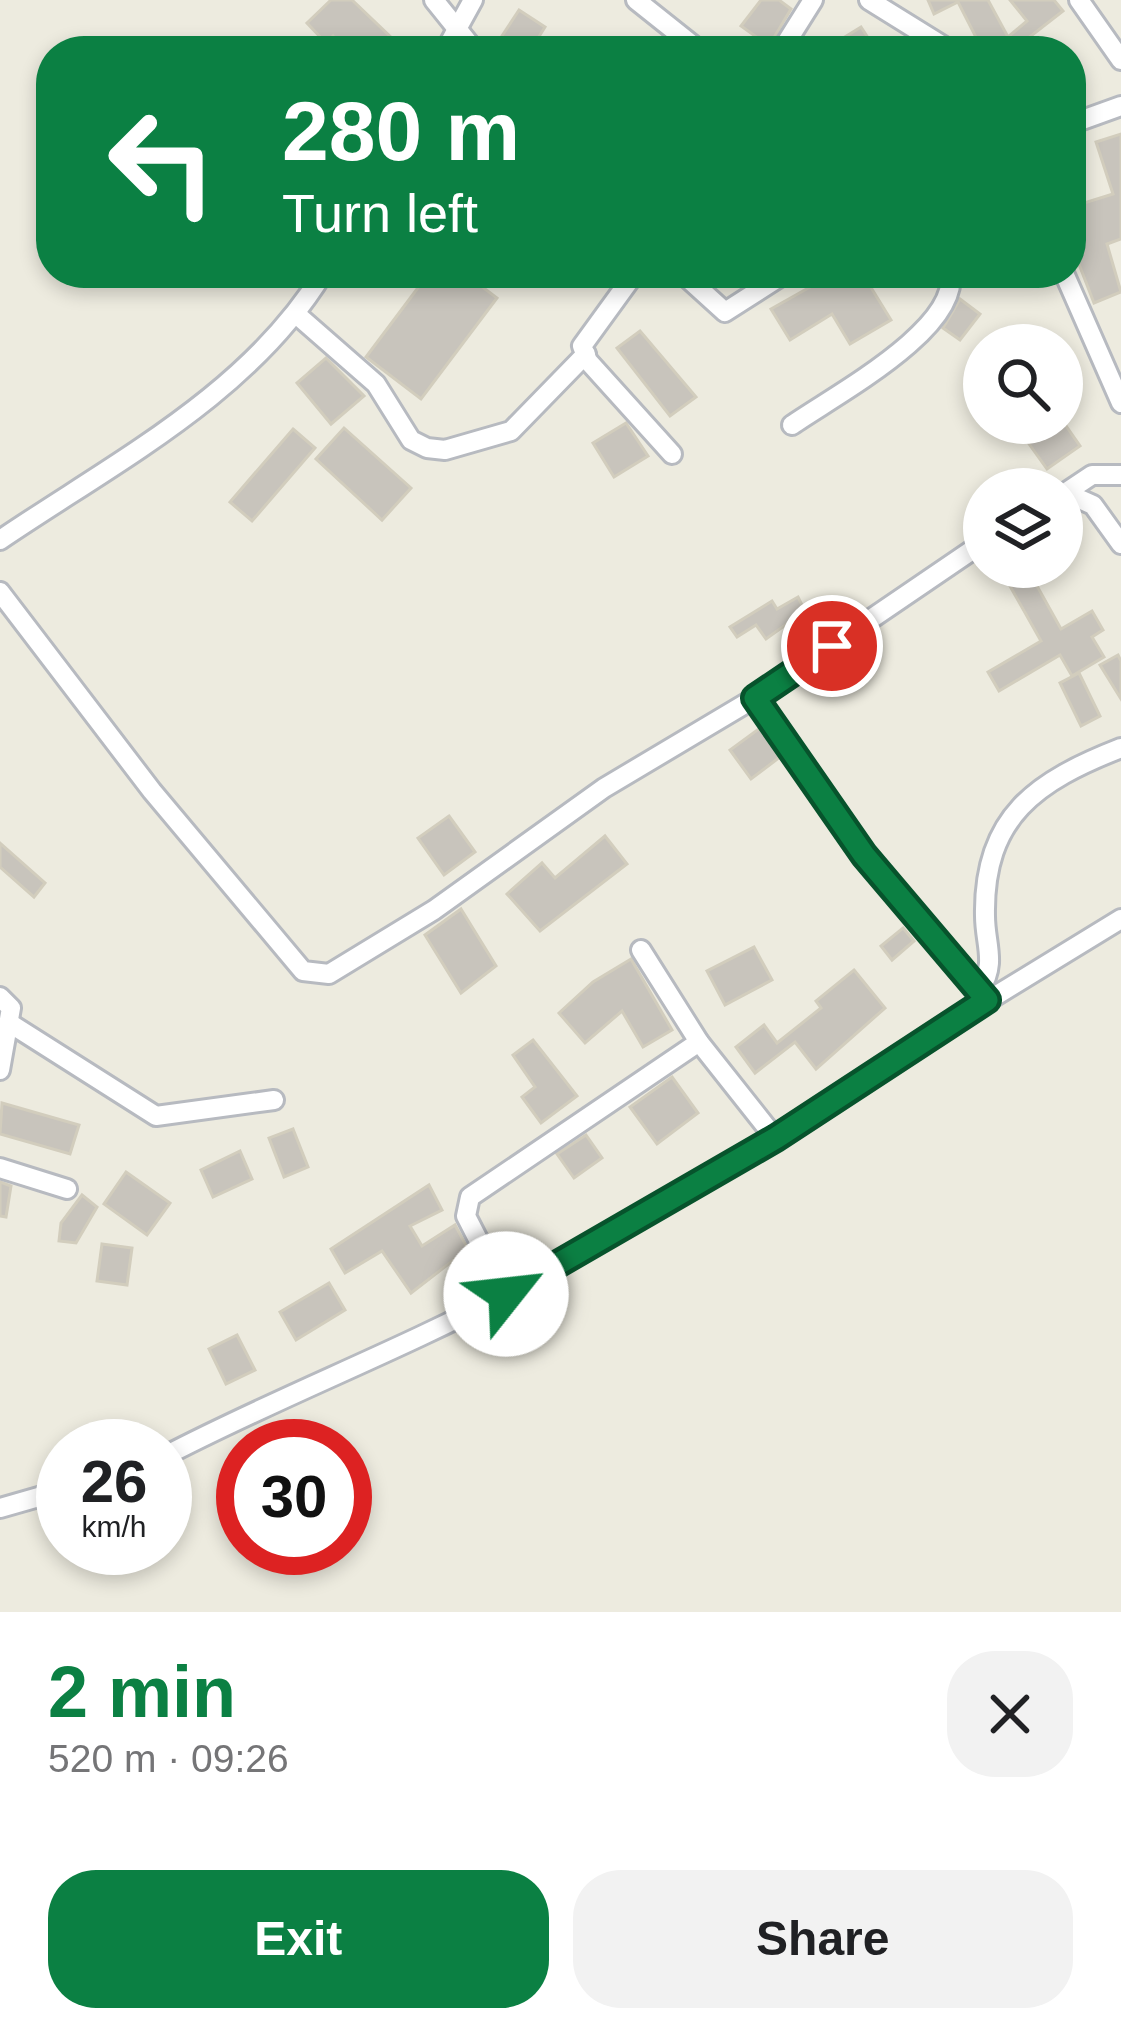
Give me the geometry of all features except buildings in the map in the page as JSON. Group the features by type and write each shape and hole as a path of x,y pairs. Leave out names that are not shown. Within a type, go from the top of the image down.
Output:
{"street":[{"path":"434,0 465,36"},
{"path":"453,36 473,0"},
{"path":"636,0 681,36"},
{"path":"790,36 813,0"},
{"path":"869,0 927,36"},
{"path":"1079,0 1121,60"},
{"path":"1086,119 1121,106"},
{"path":"0,540 209,399 263,352 313,288"},
{"path":"624,288 582,346 672,454"},
{"path":"699,288 725,312 763,288"},
{"path":"792,425 930,328 952,288"},
{"path":"1071,288 1121,403"},
{"path":"296,314 376,384 411,440 427,448 445,450 511,431 586,354"},
{"path":"1083,482 1092,476 1121,474"},
{"path":"1083,502 1093,506 1121,544"},
{"path":"0,592 152,791 303,971 315,975 329,974 434,910 604,788 755,698 963,556"},
{"path":"755,698 864,855 984,995"},
{"path":"984,995 991,962 985,916 989,862 997,841 1040,785 1121,748"},
{"path":"192,1442 280,1396 506,1294 776,1138 984,995 1121,919"},
{"path":"640,950 699,1042 776,1138"},
{"path":"0,998 11,1008 0,1070"},
{"path":"11,1024 165,1119 274,1100"},
{"path":"506,1294 466,1216 470,1197 699,1042"},
{"path":"0,1168 68,1189"},
{"path":"0,1508 36,1498"}],"route":[{"path":"506,1294 673,1201 987,1000 864,855 755,698 832,646"}]}
